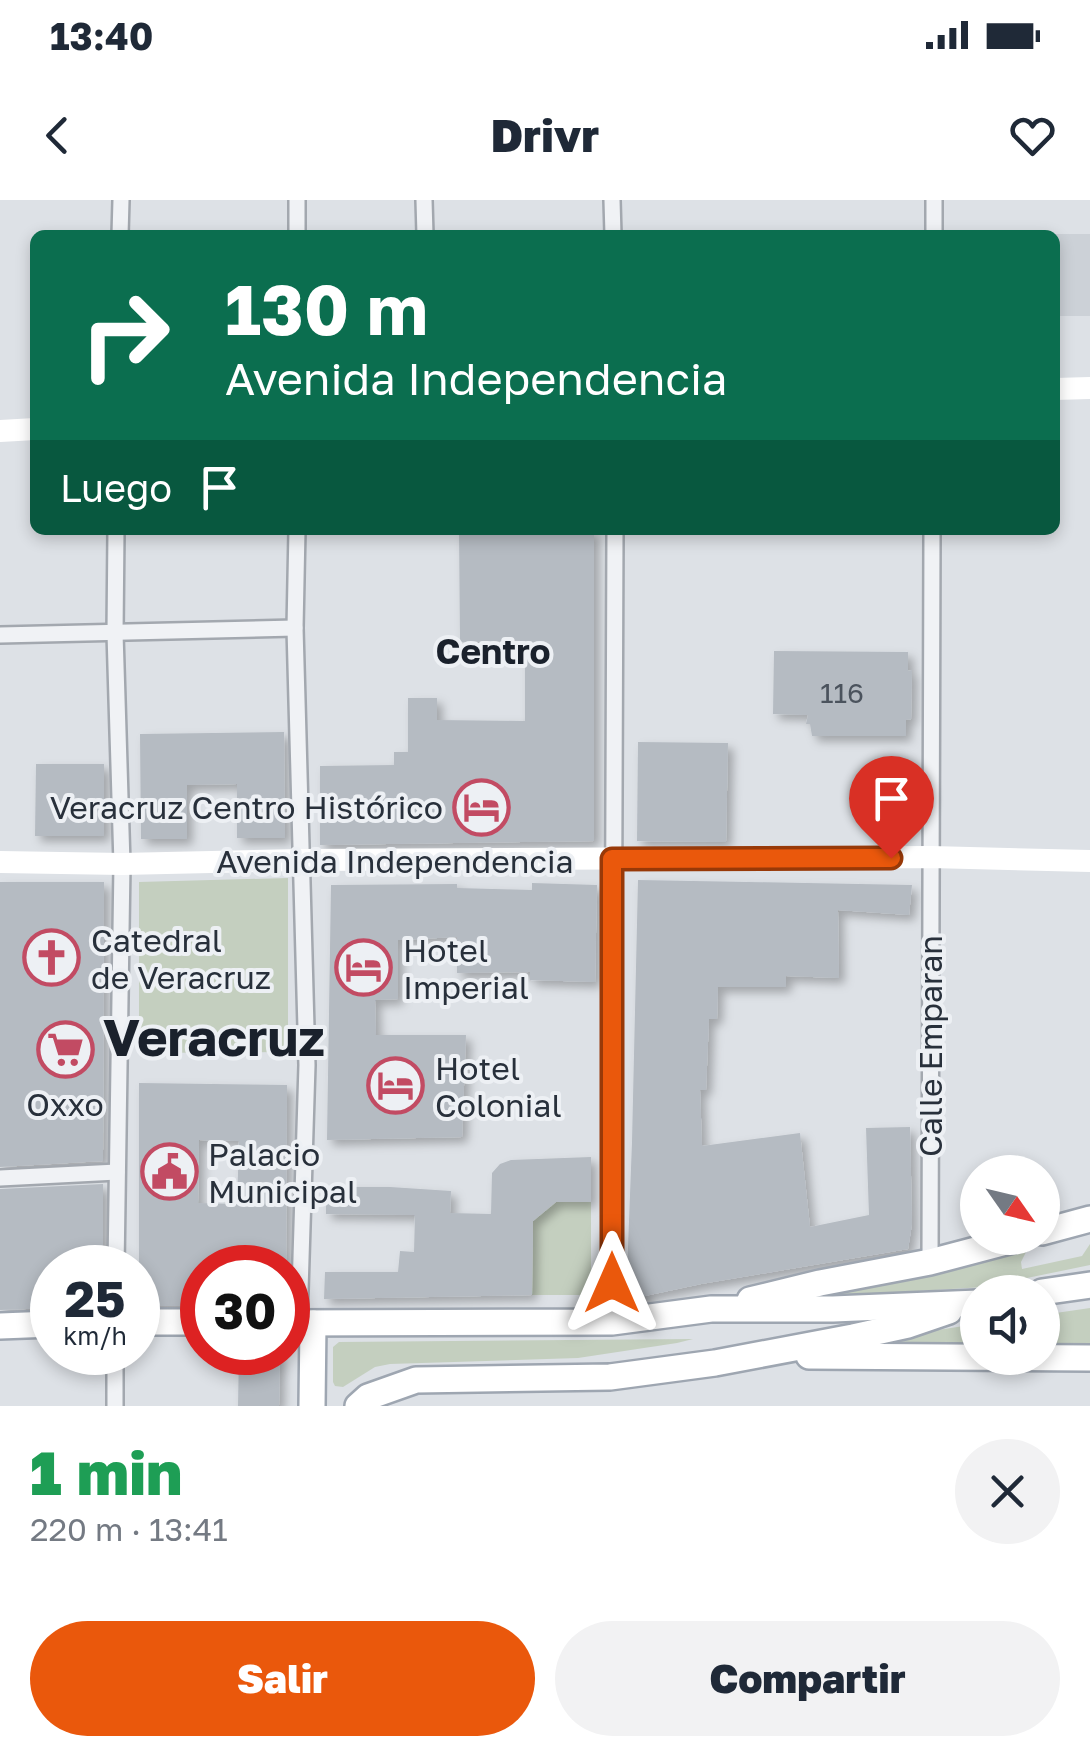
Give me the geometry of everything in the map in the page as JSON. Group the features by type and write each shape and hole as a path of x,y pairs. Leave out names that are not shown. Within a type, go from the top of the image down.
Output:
{"main road":[{"path":"1060,1227 1090,1219"},
{"path":"310,1323 612,1322 711,1309 960,1254"},
{"path":"1060,1289 1090,1284"},
{"path":"711,1309 960,1303"},
{"path":"358,1406 368,1397 416,1380 610,1378 754,1356 908,1325 960,1308"},
{"path":"0,1326 30,1325"},
{"path":"754,1356 1090,1358"},
{"path":"308,1375 312,1406"}],"street":[{"path":"120,230 121,200"},
{"path":"297,200 297,230"},
{"path":"424,200 425,230"},
{"path":"612,200 613,230"},
{"path":"934,200 934,230"},
{"path":"1060,389 1090,388"},
{"path":"0,431 30,429"},
{"path":"116,535 114,633 122,864 116,1245"},
{"path":"297,535 295,628 306,1065 302,1245"},
{"path":"612,1322 615,535"},
{"name":"Calle Emparan","path":"930,1262 932,535"},
{"path":"0,635 295,628"},
{"name":"Avenida Independencia","path":"0,862 931,858 1090,861"},
{"path":"0,1178 117,1172"},
{"path":"115,1375 115,1406"}],"shaded area":[{"path":"1060,234 1090,234 1090,316 1060,316"}],"green space":[{"path":"288,878 288,1052 139,1053 139,882"},
{"path":"556,1202 591,1202 591,1295 532,1295 533,1221"},
{"path":"1090,1244 1090,1265 1042,1275 960,1275 960,1288 837,1296 832,1293 835,1288 958,1268 1008,1255 1024,1255 1022,1269 1082,1256"},
{"path":"1090,1308 1090,1345 1060,1348 1060,1312"},
{"path":"960,1327 960,1347 852,1343"},
{"path":"693,1339 578,1358 390,1364 375,1367 343,1387 333,1382 333,1347 339,1342"}],"building":[{"path":"459,535 594,535 594,841 320,845 320,766 394,765 394,752 408,752 408,698 437,698 437,720 525,721 525,641 460,642"},
{"path":"774,651 908,652 908,671 912,670 911,719 906,720 906,736 812,736 810,724 806,724 808,715 773,714"},
{"path":"284,732 285,838 237,838 237,784 187,785 187,839 141,839 140,734"},
{"path":"638,742 728,743 726,842 637,841"},
{"path":"36,764 104,764 104,836 35,836"},
{"path":"638,880 912,885 909,915 838,910 839,978 786,976 786,987 718,987 717,1019 709,1019 706,1090 700,1090 702,1146 800,1133 810,1227 869,1215 866,1128 910,1127 912,1224 908,1249 626,1300"},
{"path":"0,882 104,882 103,1161 0,1167"},
{"path":"532,883 597,885 595,982 530,980 530,972 457,973 457,937 398,940 398,999 375,1000 376,1035 466,1035 462,1137 327,1140 331,885 457,884 457,888 532,890"},
{"name":"Palacio Municipal","path":"139,1083 287,1085 286,1245 180,1245 180,1306 160,1306 160,1245 139,1245","holes":["199,1140 239,1141 237,1204 198,1203"]},
{"path":"591,1157 591,1202 556,1202 533,1221 532,1295 324,1299 325,1272 398,1272 400,1251 414,1252 415,1215 326,1214 326,1187 451,1191 450,1213 491,1214 492,1173 500,1164 511,1160"},
{"path":"103,1184 103,1245 30,1245 30,1309 0,1310 0,1189"},
{"path":"239,1375 280,1375 279,1406 238,1406"}],"place":[{"name":"Veracruz Centro Histórico","path":"482,807"},
{"name":"Catedral de Veracruz","path":"52,958"},
{"name":"Hotel Imperial","path":"364,968"},
{"name":"Oxxo","path":"65,1050"},
{"name":"Hotel Colonial","path":"396,1086"},
{"name":"Palacio Municipal","path":"169,1172"}],"district":[{"name":"Centro","path":"493,651"},
{"name":"Veracruz","path":"214,1036"}],"route":[{"path":"612,1283 612,859 891,858"}]}
